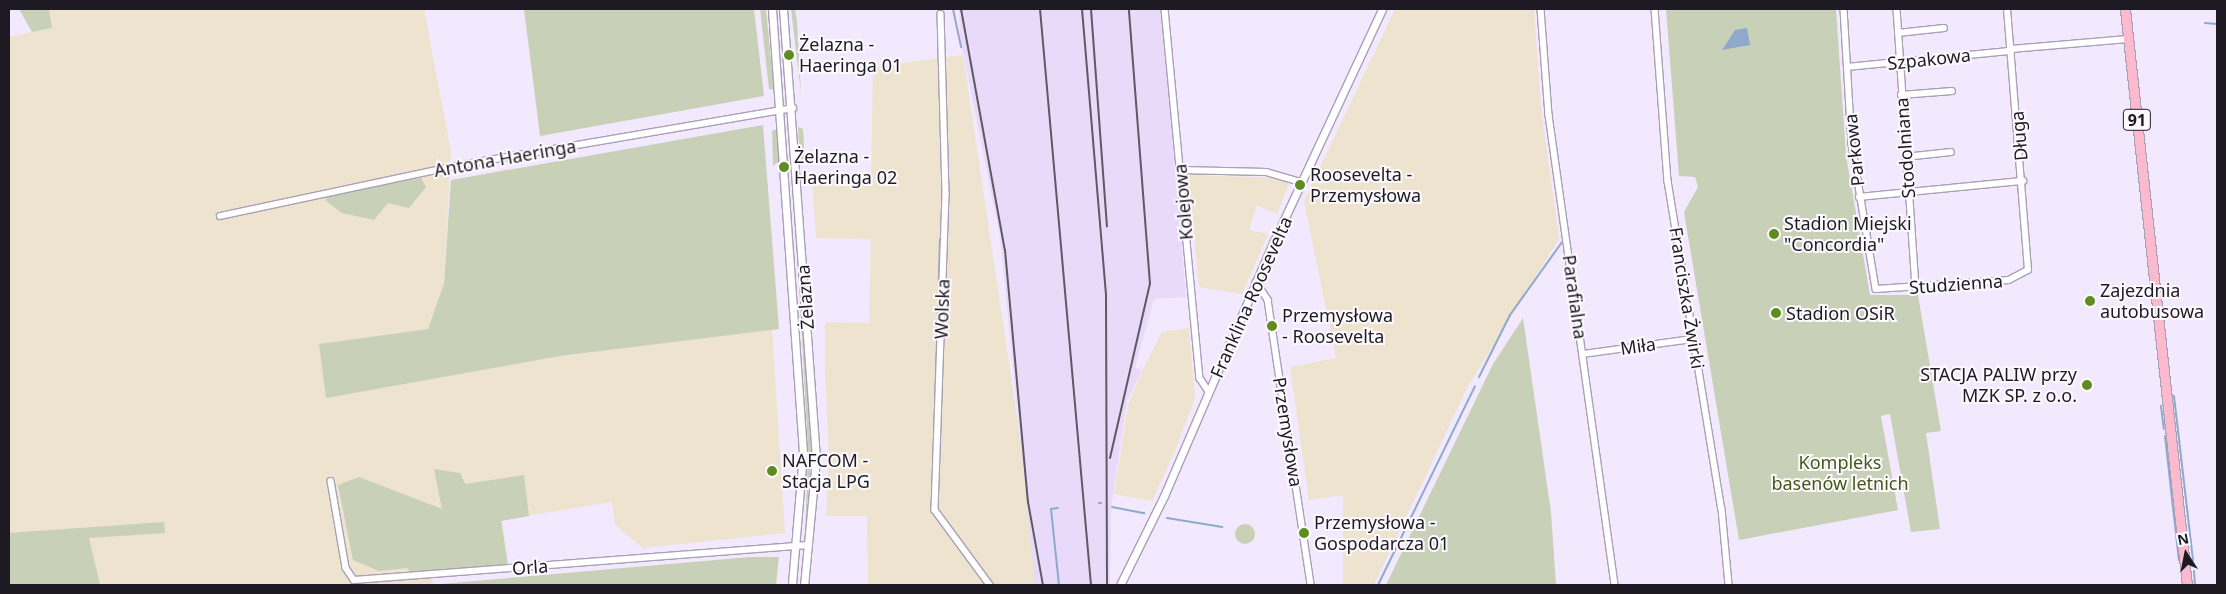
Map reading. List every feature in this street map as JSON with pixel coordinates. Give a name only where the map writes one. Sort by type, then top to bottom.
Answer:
[{"type":"main road","name":"91","points":[[2125,9],[2187,585]]},
{"type":"street","name":"Żelazna","points":[[772,9],[803,453],[792,585]]},
{"type":"street","name":"Żelazna","points":[[783,9],[793,108],[816,459],[804,585]]},
{"type":"street","name":"Kolejowa","points":[[1165,9],[1200,378],[1209,392]]},
{"type":"street","name":"Franklina Roosevelta","points":[[1120,585],[1209,392],[1301,182],[1382,9]]},
{"type":"street","name":"Parafialna","points":[[1541,9],[1549,115],[1615,585]]},
{"type":"street","name":"Franciszka Żwirki","points":[[1655,9],[1668,181],[1722,509],[1729,585]]},
{"type":"street","name":"Parkowa","points":[[1844,9],[1847,67],[1859,197],[1876,289]]},
{"type":"street","name":"Stodolniana","points":[[1897,9],[1907,192],[1916,288]]},
{"type":"street","name":"Długa","points":[[2007,9],[2030,264]]},
{"type":"street","name":"Wolska","points":[[941,14],[946,194],[935,510],[990,585]]},
{"type":"street","points":[[1898,33],[1944,28]]},
{"type":"street","name":"Szpakowa","points":[[1847,67],[2128,39]]},
{"type":"street","points":[[1901,95],[1952,92]]},
{"type":"street","name":"Antona Haeringa","points":[[220,216],[460,165],[793,108]]},
{"type":"street","points":[[1905,156],[1951,152]]},
{"type":"street","points":[[1180,170],[1266,172],[1301,182]]},
{"type":"street","points":[[1859,197],[2023,181]]},
{"type":"street","name":"Studzienna","points":[[1876,289],[1916,288],[2016,279],[2030,264]]},
{"type":"street","name":"Przemysłowa","points":[[1256,282],[1268,300],[1311,585]]},
{"type":"street","name":"Miła","points":[[1583,354],[1693,339]]},
{"type":"street","name":"Orla","points":[[331,481],[346,568],[354,580],[808,545]]},
{"type":"shaded area","points":[[49,9],[424,9],[451,152],[444,283],[428,329],[319,344],[564,356],[772,327],[785,533],[643,548],[615,525],[612,502],[502,520],[507,558],[430,562],[433,585],[9,585],[9,37],[51,28]]},
{"type":"shaded area","points":[[959,9],[1161,9],[1186,297],[1154,299],[1135,367],[1142,370],[1127,401],[1111,508],[1110,585],[1035,585],[1000,237],[960,37]]},
{"type":"shaded area","points":[[1395,9],[1534,9],[1541,108],[1559,239],[1468,386],[1374,585],[1343,585],[1343,495],[1309,500],[1290,367],[1336,358],[1304,201]]},
{"type":"shaded area","points":[[963,55],[1042,585],[868,585],[867,516],[826,516],[829,459],[825,322],[869,323],[871,239],[816,238],[812,178],[871,179],[873,67]]},
{"type":"shaded area","points":[[1188,175],[1276,178],[1289,184],[1277,214],[1257,205],[1249,230],[1268,234],[1242,294],[1199,287]]},
{"type":"shaded area","points":[[1189,328],[1195,398],[1175,451],[1152,501],[1114,494],[1128,405],[1143,369],[1162,332]]},
{"type":"green space","points":[[19,9],[49,9],[52,28],[32,32]]},
{"type":"green space","points":[[524,9],[754,9],[764,96],[540,136]]},
{"type":"green space","points":[[760,9],[766,9],[774,90],[769,89]]},
{"type":"green space","points":[[791,9],[795,9],[797,21],[801,93]]},
{"type":"green space","name":"Stadion Miejski \"Concordia\"","points":[[1666,9],[1836,9],[1846,155],[1870,295],[1918,295],[1941,431],[1926,433],[1940,529],[1911,532],[1890,414],[1881,416],[1898,510],[1739,540],[1684,212],[1698,187],[1695,177],[1679,176]]},
{"type":"green space","points":[[763,125],[779,329],[560,356],[326,398],[319,344],[428,329],[444,283],[451,180]]},
{"type":"green space","points":[[798,127],[803,129],[805,163],[800,159]]},
{"type":"green space","points":[[777,129],[779,161],[773,166],[772,131]]},
{"type":"green space","points":[[421,178],[426,187],[409,208],[388,203],[374,220],[342,213],[325,200],[331,194]]},
{"type":"green space","points":[[795,210],[812,448],[805,535],[808,450]]},
{"type":"green space","points":[[1523,318],[1551,512],[1556,585],[1386,585],[1493,364]]},
{"type":"green space","points":[[434,469],[460,473],[465,484],[524,475],[529,516],[501,521],[508,565],[412,573],[407,568],[379,571],[353,560],[338,485],[359,477],[442,509]]},
{"type":"green space","points":[[164,522],[165,533],[89,538],[100,585],[10,585],[9,533]]},
{"type":"green space","points":[[1241,524],[1249,524],[1255,530],[1255,538],[1249,544],[1241,544],[1235,538],[1235,530]]},
{"type":"green space","points":[[750,557],[779,557],[776,585],[429,585]]},
{"type":"water","points":[[1747,28],[1750,45],[1722,50],[1735,30]]},
{"type":"waterway","points":[[953,9],[961,47]]},
{"type":"waterway","points":[[2205,23],[2217,24]]},
{"type":"waterway","points":[[934,442],[940,239]]},
{"type":"waterway","points":[[1479,377],[1510,315],[1562,242]]},
{"type":"waterway","points":[[1378,585],[1475,386]]},
{"type":"waterway","points":[[2174,396],[2193,560]]},
{"type":"waterway","points":[[2161,406],[2164,429]]},
{"type":"waterway","points":[[2165,436],[2179,560]]},
{"type":"waterway","points":[[1112,507],[1144,513]]},
{"type":"waterway","points":[[1058,508],[1051,509],[1059,585]]},
{"type":"waterway","points":[[1167,518],[1222,527]]},
{"type":"waterway","points":[[2194,571],[2195,585]]},
{"type":"railway","points":[[961,9],[1005,250],[1028,502],[1043,585]]},
{"type":"railway","points":[[1040,9],[1091,585]]},
{"type":"railway","points":[[1082,9],[1106,295],[1107,585]]},
{"type":"railway","points":[[1091,9],[1107,226]]},
{"type":"railway","points":[[1110,458],[1150,284],[1129,9]]},
{"type":"place","name":"Żelazna - Haeringa 01","points":[[789,55]]},
{"type":"place","name":"Żelazna - Haeringa 02","points":[[784,167]]},
{"type":"place","name":"Roosevelta - Przemysłowa","points":[[1300,185]]},
{"type":"place","name":"Stadion Miejski \"Concordia\"","points":[[1774,234]]},
{"type":"place","name":"Zajezdnia autobusowa","points":[[2090,301]]},
{"type":"place","name":"Stadion OSiR","points":[[1776,313]]},
{"type":"place","name":"Przemysłowa - Roosevelta","points":[[1272,326]]},
{"type":"place","name":"STACJA PALIW przy MZK SP. z o.o.","points":[[2087,385]]},
{"type":"place","name":"NAFCOM - Stacja LPG","points":[[772,471]]},
{"type":"place","name":"Przemysłowa - Gospodarcza 01","points":[[1304,533]]},
{"type":"park label","name":"Kompleks basenów letnich","points":[[1840,473]]}]
